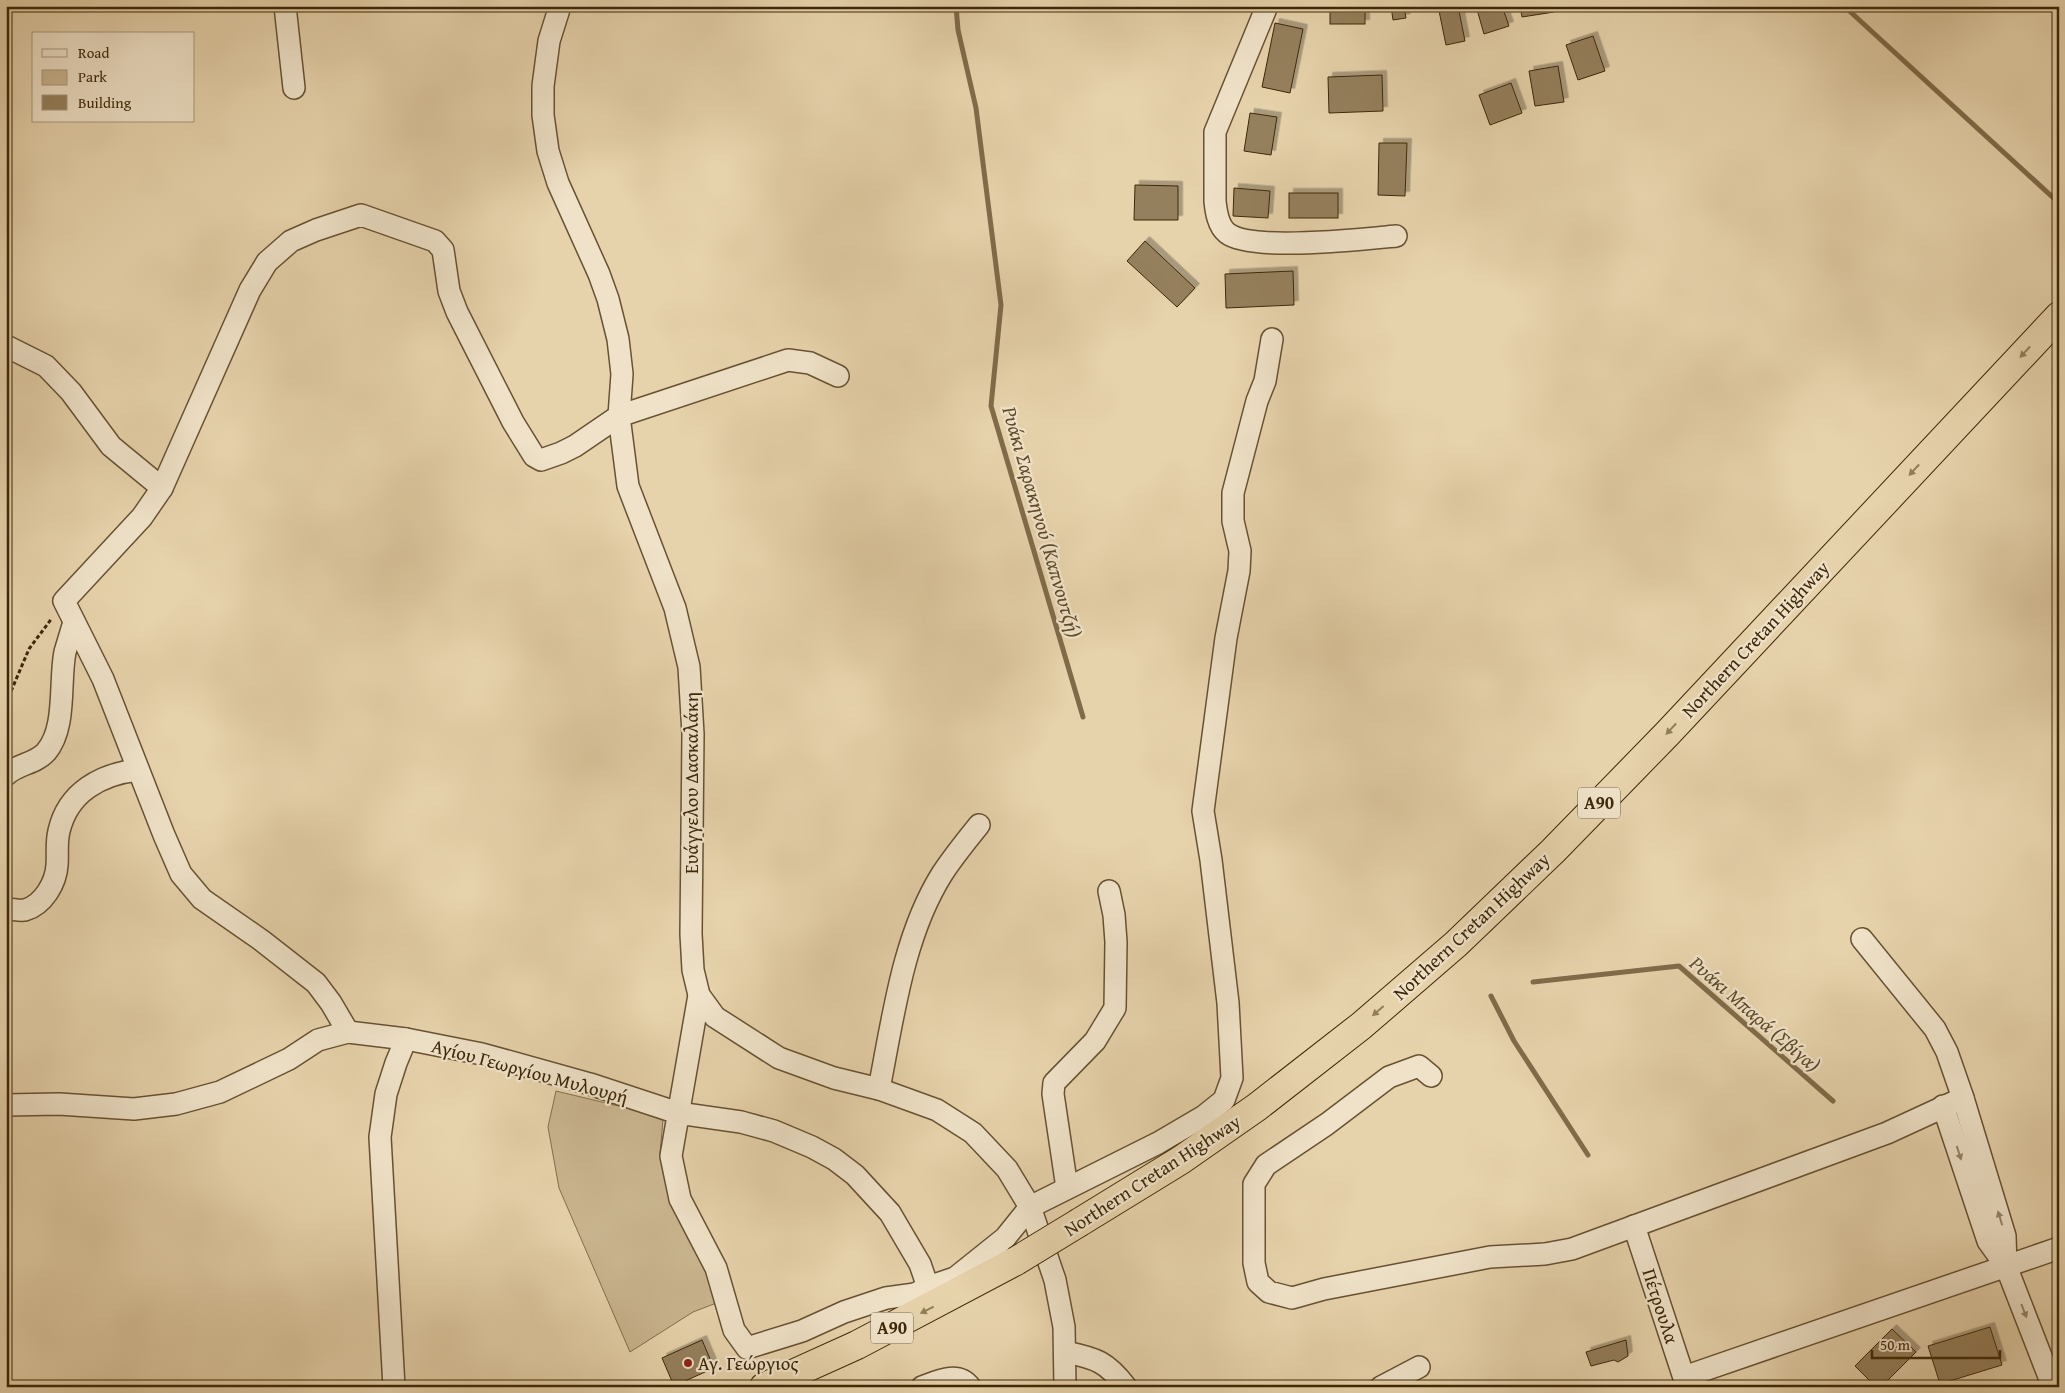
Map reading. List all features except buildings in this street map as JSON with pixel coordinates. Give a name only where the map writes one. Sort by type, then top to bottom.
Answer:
[{"type":"highway","name":"Northern Cretan Highway","points":[[764,1387],[857,1346],[1016,1261],[1181,1160],[1257,1107],[1361,1026],[1456,944],[1553,851],[1666,734],[2059,316]]},
{"type":"street","points":[[285,6],[294,88]]},
{"type":"street","name":"Ευάγγελου Δασκαλάκη","points":[[560,6],[549,41],[543,86],[548,151],[558,182],[599,274],[608,299],[618,339],[622,374],[619,416],[628,486],[675,608],[689,667],[693,734],[691,934],[693,970],[698,995],[715,1017],[778,1058],[834,1078],[879,1088],[937,1110],[973,1134],[1007,1169],[1030,1207],[1058,1294],[1062,1311],[1065,1387]]},
{"type":"street","points":[[1267,6],[1215,132],[1216,212],[1223,228],[1235,238],[1277,243],[1345,241],[1396,236]]},
{"type":"street","points":[[348,1032],[331,1003],[316,983],[202,899],[181,874],[103,679],[64,601],[142,517],[162,488],[250,290],[267,262],[291,241],[316,230],[361,216],[435,241],[443,250],[449,291],[457,312],[513,422],[534,456],[541,460],[561,453],[619,416],[788,360],[810,363],[838,376]]},
{"type":"street","points":[[698,995],[670,1156],[680,1199],[716,1268],[734,1330],[747,1348],[802,1332],[844,1312],[886,1298],[915,1294],[955,1278],[1005,1238],[1030,1207],[1158,1143],[1204,1116],[1224,1100],[1232,1078],[1228,1003],[1211,860],[1203,812],[1226,638],[1239,571],[1240,551],[1233,521],[1233,492],[1257,400],[1265,381],[1272,339]]},
{"type":"street","points":[[6,346],[46,366],[71,392],[111,446],[162,488]]},
{"type":"street","points":[[6,775],[31,763],[46,752],[56,735],[65,652],[74,622]]},
{"type":"street","points":[[6,909],[25,910],[44,898],[53,880],[57,866],[56,850],[59,830],[66,813],[75,799],[92,784],[119,772],[138,770]]},
{"type":"street","points":[[879,1088],[904,965],[918,926],[941,875],[979,825]]},
{"type":"street","points":[[1067,1188],[1053,1094],[1054,1083],[1095,1041],[1115,1008],[1116,942],[1114,915],[1109,891]]},
{"type":"street","points":[[1862,938],[1935,1029],[1947,1052],[2006,1236],[2006,1266]]},
{"type":"street","name":"Αγίου Γεωργίου Μυλουρή","points":[[6,1105],[59,1104],[134,1109],[176,1104],[220,1092],[289,1058],[318,1040],[348,1032],[406,1039],[482,1054],[590,1084],[678,1113],[741,1122],[774,1131],[812,1147],[834,1159],[855,1175],[890,1212],[920,1264],[928,1288]]},
{"type":"street","points":[[394,1387],[380,1136],[386,1094],[406,1039]]},
{"type":"street","points":[[1431,1076],[1419,1066],[1389,1076],[1327,1124],[1266,1165],[1254,1184],[1254,1262],[1258,1282],[1269,1292],[1292,1298],[1324,1289],[1490,1257],[1545,1254],[1572,1249],[1887,1133],[1963,1098]]},
{"type":"street","points":[[1944,1106],[1988,1241],[2006,1266],[2053,1387]]},
{"type":"street","name":"Πέτρουλα","points":[[1634,1226],[1686,1382]]},
{"type":"street","points":[[1686,1382],[2059,1248]]},
{"type":"street","points":[[1065,1352],[1103,1363],[1113,1370],[1126,1387]]},
{"type":"street","points":[[1381,1387],[1419,1367]]},
{"type":"street","points":[[922,1387],[948,1378],[959,1379],[966,1382],[970,1387]]},
{"type":"path","points":[[6,703],[29,649],[64,601]]},
{"type":"green space","points":[[556,1091],[627,1108],[663,1120],[660,1153],[673,1195],[719,1302],[693,1312],[630,1352],[559,1188],[548,1127]]},
{"type":"waterway","name":"Ρυάκι Σαρακηνού (Καπνουτζή)","points":[[956,6],[958,30],[976,108],[1001,305],[991,406],[1083,717]]},
{"type":"waterway","points":[[1844,6],[2059,203]]},
{"type":"waterway","name":"Ρυάκι Μπαρά (Σβίγα)","points":[[1533,982],[1679,966],[1833,1101]]},
{"type":"waterway","points":[[1491,996],[1514,1041],[1588,1155]]},
{"type":"place","name":"Αγ. Γεώργιος","points":[[688,1363]]}]
